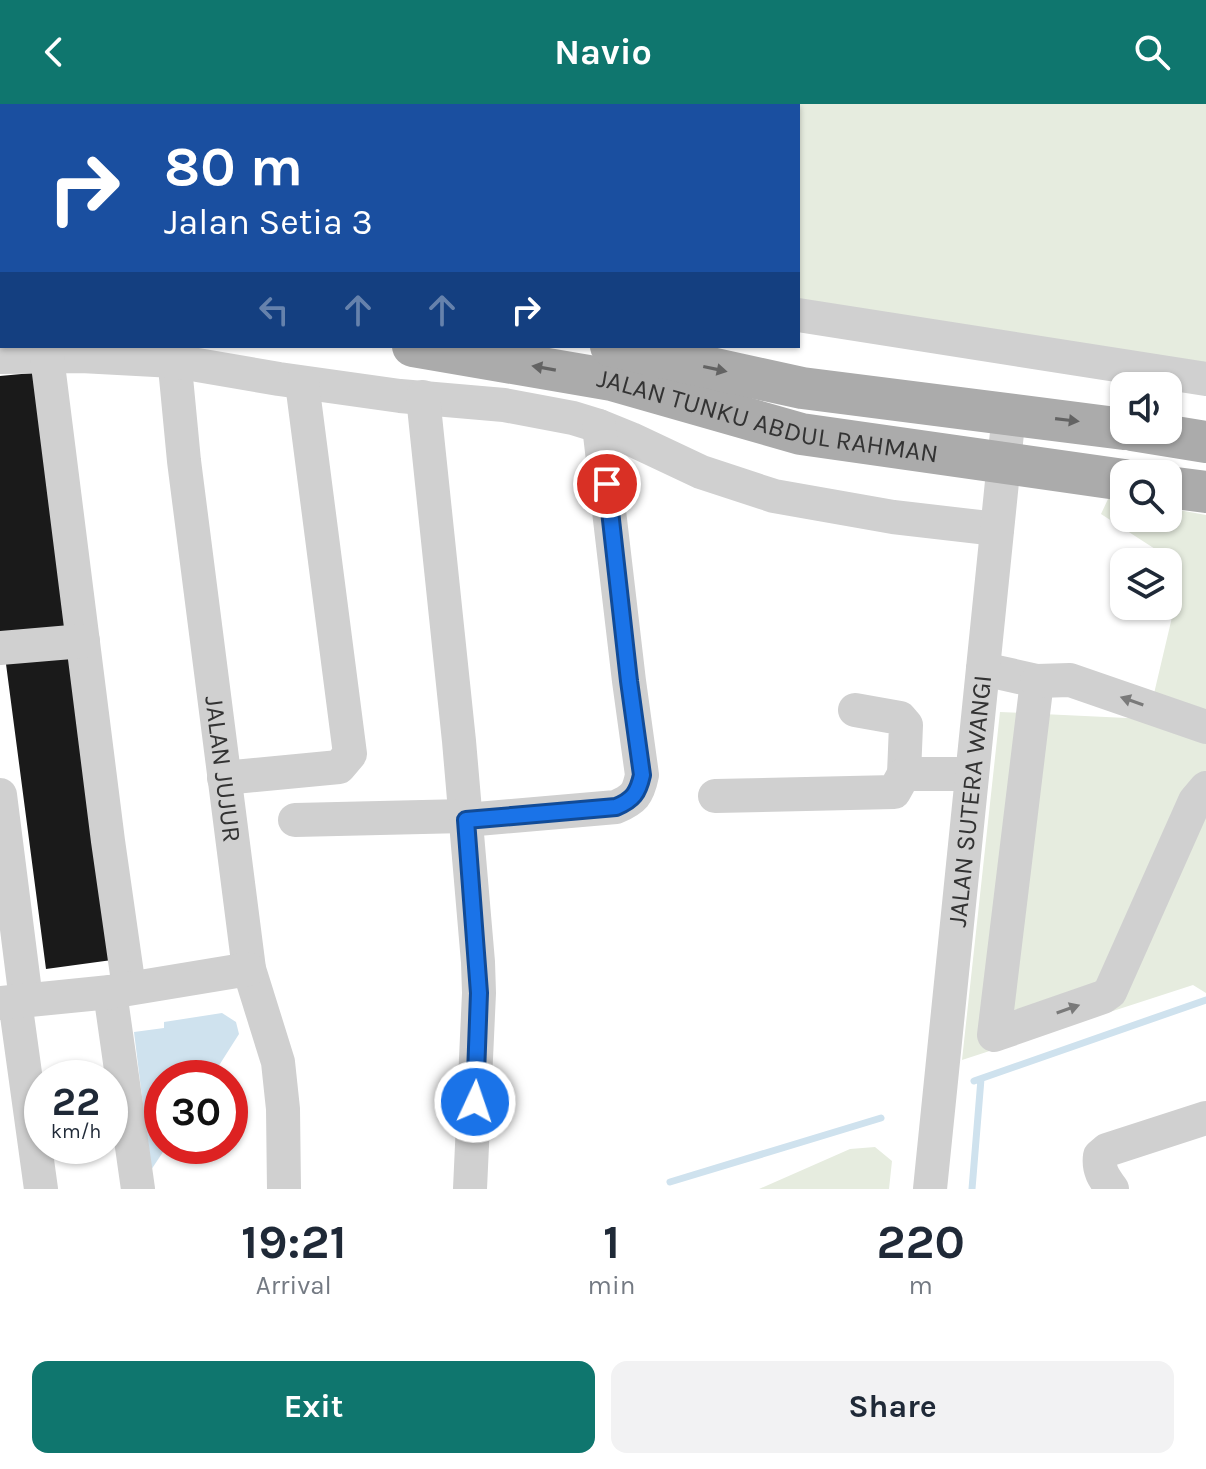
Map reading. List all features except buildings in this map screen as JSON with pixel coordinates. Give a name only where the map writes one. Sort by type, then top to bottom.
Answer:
[{"type":"main road","name":"JALAN TUNKU ABDUL RAHMAN","points":[[425,348],[612,380],[801,434],[1110,478]]},
{"type":"main road","name":"JALAN TUNKU ABDUL RAHMAN","points":[[620,348],[802,388],[1110,427]]},
{"type":"main road","points":[[1182,438],[1206,442]]},
{"type":"main road","points":[[1182,489],[1206,492]]},
{"type":"street","points":[[800,315],[1206,379]]},
{"type":"street","points":[[0,357],[173,354],[302,383],[504,405],[599,426],[701,472],[774,496],[893,517],[997,529]]},
{"type":"street","name":"JALAN JUJUR","points":[[173,354],[249,969],[278,1062],[283,1109],[284,1189]]},
{"type":"street","points":[[47,357],[108,841],[138,1189]]},
{"type":"street","points":[[224,778],[339,767],[350,754],[302,383]]},
{"type":"street","points":[[423,397],[459,741],[479,993],[470,1189]]},
{"type":"street","name":"JALAN SUTERA WANGI","points":[[930,1189],[1009,413]]},
{"type":"street","points":[[295,820],[466,818],[616,807],[631,800],[639,790],[642,775],[599,426]]},
{"type":"street","points":[[0,648],[83,641]]},
{"type":"street","points":[[983,669],[1037,681],[1070,680],[1206,727]]},
{"type":"street","points":[[1037,681],[994,1035],[1110,992],[1195,801],[1206,788]]},
{"type":"street","points":[[715,796],[894,792],[904,774],[906,725],[900,718],[855,710]]},
{"type":"street","points":[[904,774],[972,774]]},
{"type":"street","points":[[1,805],[14,1001],[41,1189]]},
{"type":"street","points":[[14,1001],[120,990],[249,969]]},
{"type":"street","points":[[1112,1189],[1098,1165],[1100,1156],[1107,1150],[1206,1118]]},
{"type":"shaded area","points":[[800,104],[1206,104],[1206,368],[800,306]]},
{"type":"shaded area","points":[[1109,497],[1110,497],[1110,520],[1101,514]]},
{"type":"shaded area","points":[[1182,511],[1206,515],[1206,993],[1193,985],[962,1060],[1000,712],[1148,719],[1171,620],[1182,620],[1182,548],[1154,548],[1129,532],[1182,532]]},
{"type":"shaded area","points":[[875,1147],[892,1161],[889,1189],[759,1189],[850,1149]]},
{"type":"water","points":[[222,1013],[236,1022],[239,1034],[222,1060],[144,1060],[144,1113],[134,1032],[164,1028],[164,1022]]},
{"type":"waterway","points":[[974,1081],[1206,1000]]},
{"type":"waterway","points":[[972,1189],[981,1079]]},
{"type":"waterway","points":[[670,1182],[881,1118]]},
{"type":"route","points":[[475,1102],[479,993],[466,820],[616,807],[631,800],[639,790],[642,775],[607,484]]}]
